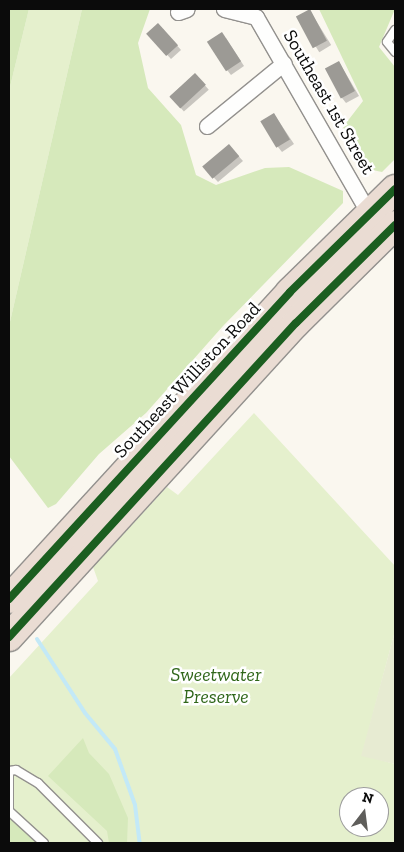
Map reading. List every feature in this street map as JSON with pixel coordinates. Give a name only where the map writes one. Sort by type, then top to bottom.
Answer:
[{"type":"highway","name":"Southeast Williston Road","points":[[9,599],[284,298],[395,189]]},
{"type":"highway","points":[[9,637],[296,323],[389,230]]},
{"type":"street","name":"Southeast 1st Street","points":[[224,9],[256,17],[369,213],[389,230]]},
{"type":"street","points":[[208,126],[284,63]]},
{"type":"lane","points":[[395,30],[387,42],[395,52]]},
{"type":"lane","points":[[44,843],[10,811],[9,773],[16,770],[38,783],[98,843]]},
{"type":"green space","points":[[9,9],[29,9],[9,91]]},
{"type":"green space","points":[[29,9],[82,9],[9,326],[9,91]]},
{"type":"green space","points":[[82,9],[150,9],[138,43],[148,88],[181,125],[196,175],[216,185],[265,168],[289,167],[343,191],[343,203],[223,326],[146,413],[99,454],[56,504],[48,508],[9,456],[9,326]]},
{"type":"green space","points":[[319,9],[395,9],[379,47],[395,67],[395,159],[382,172],[363,168],[343,127],[363,101]]},
{"type":"green space","name":"Sweetwater Preserve","points":[[254,413],[395,566],[395,631],[362,755],[395,764],[395,843],[9,843],[9,678],[98,581],[93,567],[167,487],[178,495]]},
{"type":"green space","points":[[395,631],[395,764],[361,756]]},
{"type":"green space","points":[[83,738],[89,753],[109,774],[128,818],[127,843],[109,843],[107,831],[48,776]]},
{"type":"green space","points":[[9,816],[39,843],[9,843]]},
{"type":"building","points":[[310,9],[327,41],[313,48],[296,17]]},
{"type":"building","points":[[158,23],[178,45],[166,56],[146,34]]},
{"type":"building","points":[[222,32],[241,61],[226,71],[207,42]]},
{"type":"building","points":[[339,61],[355,91],[341,99],[325,69]]},
{"type":"building","points":[[195,73],[206,85],[180,109],[169,97]]},
{"type":"building","points":[[274,113],[290,140],[276,148],[260,121]]},
{"type":"building","points":[[229,144],[239,156],[212,179],[202,166]]},
{"type":"waterway","points":[[37,639],[85,713],[115,749],[135,805],[140,843]]},
{"type":"cycle path","points":[[9,599],[290,292],[395,189]]},
{"type":"cycle path","points":[[9,637],[296,323],[395,225]]}]
